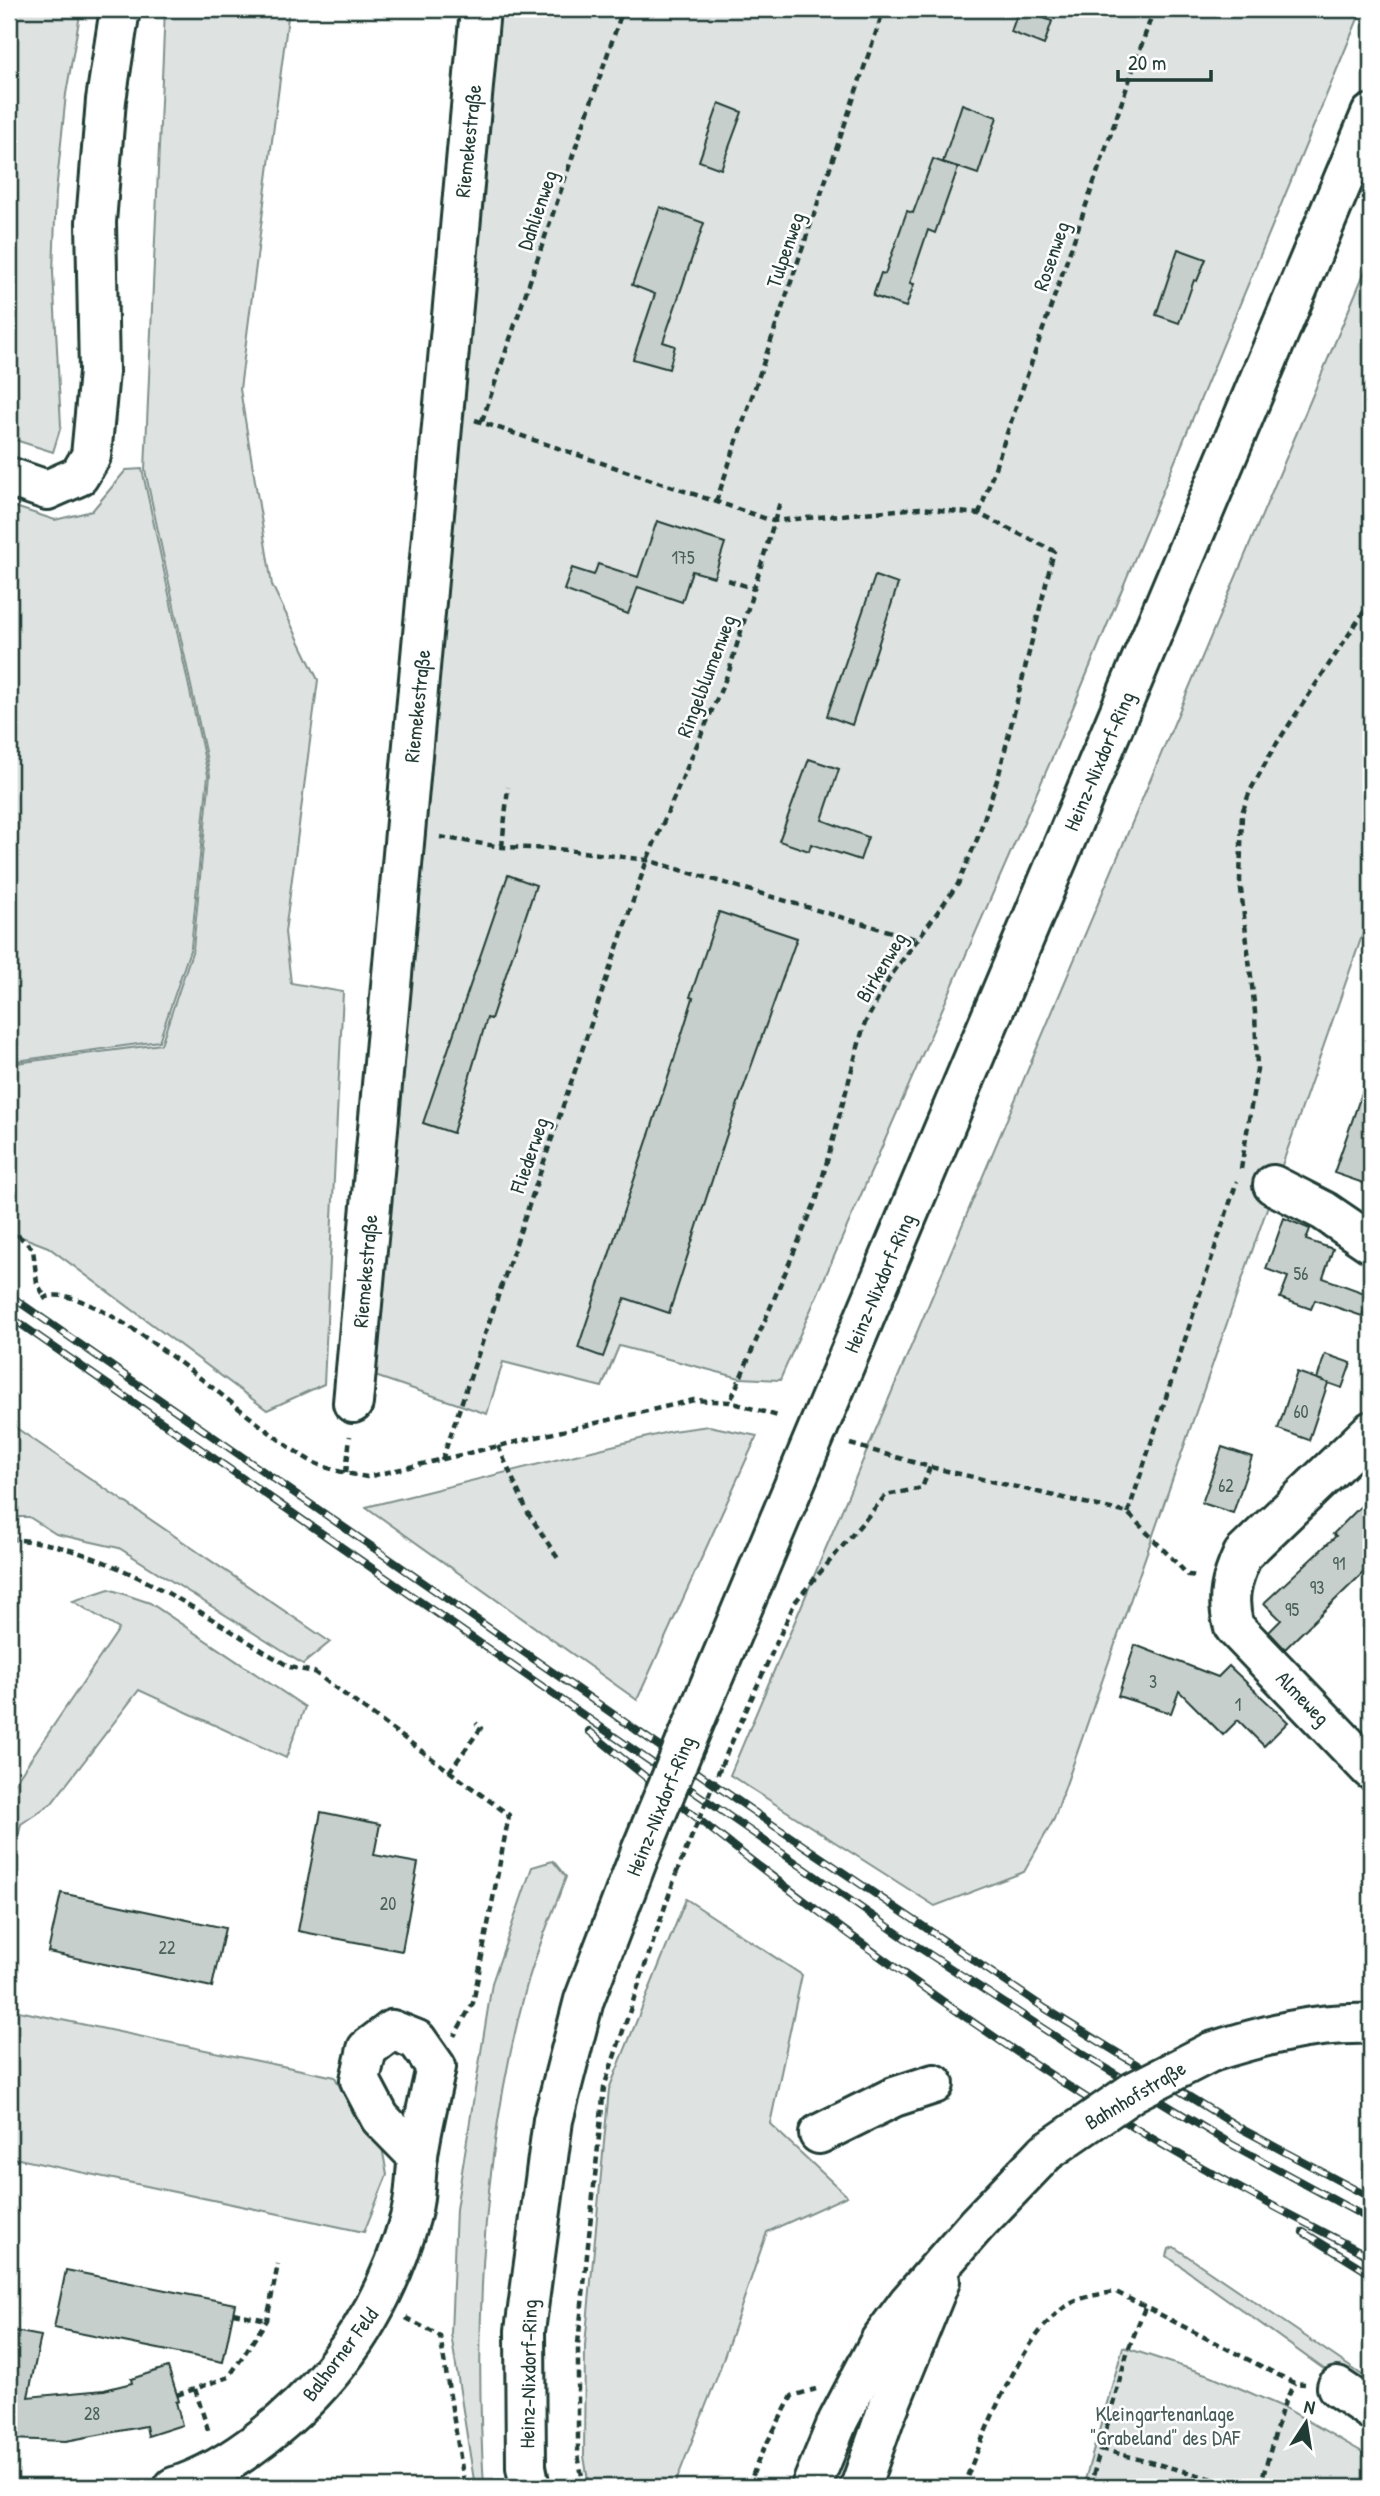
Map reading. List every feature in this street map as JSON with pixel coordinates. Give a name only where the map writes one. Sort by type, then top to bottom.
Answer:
[{"type":"main road","points":[[9,477],[47,490],[79,476],[91,456],[99,372],[96,222],[106,100],[120,9]]},
{"type":"main road","name":"Riemekestraße","points":[[353,1403],[480,9]]},
{"type":"main road","name":"Heinz-Nixdorf-Ring","points":[[530,2487],[526,2467],[525,2331],[553,2120],[584,2000],[686,1742],[1371,114]]},
{"type":"main road","points":[[1273,1185],[1324,1211],[1371,1243]]},
{"type":"main road","points":[[1231,1578],[1243,1554],[1371,1431]]},
{"type":"main road","name":"Almeweg","points":[[1231,1578],[1228,1605],[1234,1627],[1371,1770]]},
{"type":"main road","name":"Bahnhofstraße","points":[[810,2487],[861,2375],[880,2341],[908,2302],[1046,2152],[1133,2092],[1211,2052],[1260,2036],[1303,2027],[1371,2024]]},
{"type":"main road","points":[[418,2157],[380,2118],[360,2080],[367,2049],[392,2030],[417,2040],[436,2067]]},
{"type":"main road","name":"Balhorner Feld","points":[[174,2487],[219,2467],[286,2420],[319,2388],[378,2304],[393,2274],[411,2216],[418,2157],[436,2067]]},
{"type":"main road","points":[[819,2134],[894,2097],[934,2084]]},
{"type":"main road","name":"Bahnhofstraße","points":[[860,2487],[885,2416],[919,2339],[948,2259]]},
{"type":"main road","points":[[1337,2387],[1371,2410]]},
{"type":"path","name":"Dahlienweg","points":[[482,422],[623,9]]},
{"type":"path","name":"Tulpenweg","points":[[716,502],[884,9]]},
{"type":"path","name":"Rosenweg","points":[[979,513],[1154,9]]},
{"type":"path","points":[[442,412],[482,422],[773,521],[920,508],[979,513]]},
{"type":"path","name":"Ringelblumenweg","points":[[647,860],[729,671],[773,521],[782,499]]},
{"type":"path","name":"Birkenweg","points":[[730,1402],[817,1198],[864,1025],[890,977],[915,939],[958,884],[978,837],[999,774],[1054,551],[979,513]]},
{"type":"path","points":[[728,580],[754,589]]},
{"type":"path","points":[[1128,1513],[1240,1174],[1252,1110],[1257,1069],[1255,1012],[1240,881],[1242,813],[1250,791],[1275,746],[1371,601]]},
{"type":"path","points":[[502,847],[508,788]]},
{"type":"path","points":[[404,831],[502,847],[558,849],[647,860],[915,939]]},
{"type":"path","name":"Fliederweg","points":[[442,1460],[647,860]]},
{"type":"path","points":[[9,1227],[33,1249],[37,1283],[44,1298],[73,1296],[138,1333],[314,1462],[367,1477],[694,1400],[730,1402],[778,1416]]},
{"type":"path","points":[[850,1444],[930,1467],[1128,1513],[1188,1576],[1231,1578]]},
{"type":"path","points":[[498,1446],[528,1513],[559,1560]]},
{"type":"path","points":[[584,2487],[578,2455],[578,2344],[604,2087],[676,1874],[794,1602],[886,1495],[922,1488],[930,1467]]},
{"type":"path","points":[[9,1539],[36,1540],[122,1569],[290,1667],[314,1672],[389,1724],[509,1815],[473,2003],[436,2067]]},
{"type":"path","points":[[449,1772],[481,1728],[475,1723]]},
{"type":"path","points":[[177,2395],[229,2376],[267,2320],[278,2264]]},
{"type":"path","points":[[963,2487],[1005,2387],[1029,2348],[1068,2305],[1091,2295],[1116,2292],[1294,2383],[1337,2387]]},
{"type":"path","points":[[378,2304],[440,2336],[465,2487]]},
{"type":"path","points":[[1090,2487],[1128,2350],[1146,2305]]},
{"type":"path","points":[[233,2313],[267,2320]]},
{"type":"path","points":[[748,2487],[760,2455],[792,2396],[861,2375]]},
{"type":"path","points":[[1260,2487],[1282,2409],[1294,2383]]},
{"type":"path","points":[[195,2389],[219,2467]]},
{"type":"path","points":[[1101,2449],[1243,2487]]},
{"type":"green space","points":[[9,9],[81,9],[66,94],[56,192],[53,272],[61,426],[53,452],[9,438]]},
{"type":"green space","points":[[165,9],[289,9],[240,389],[272,585],[318,680],[285,932],[291,983],[343,992],[324,1384],[267,1410],[48,1247],[9,1232],[9,1064],[161,1044],[193,949],[210,775],[145,470]]},
{"type":"green space","points":[[497,9],[1362,9],[1055,751],[780,1380],[740,1378],[619,1346],[602,1387],[503,1362],[487,1414],[372,1375],[422,757],[463,417]]},
{"type":"green space","points":[[1371,257],[1371,910],[1054,1819],[1024,1872],[935,1906],[730,1775]]},
{"type":"green space","points":[[142,469],[208,775],[191,947],[159,1041],[9,1062],[9,505],[55,520],[92,511],[126,470]]},
{"type":"green space","points":[[9,1423],[330,1642],[303,1664],[119,1548],[56,1534],[29,1517],[9,1517]]},
{"type":"green space","points":[[709,1426],[757,1436],[637,1700],[366,1507],[672,1431]]},
{"type":"green space","points":[[109,1589],[150,1603],[305,1707],[286,1758],[139,1690],[52,1803],[21,1824],[9,1878],[9,1791],[119,1629],[73,1601]]},
{"type":"green space","points":[[553,1861],[566,1877],[525,1992],[510,2053],[490,2176],[481,2300],[484,2487],[475,2487],[451,2334],[456,2209],[492,1983],[532,1867]]},
{"type":"green space","points":[[686,1899],[802,1975],[770,2124],[847,2196],[767,2232],[717,2377],[674,2487],[589,2487],[584,2456],[585,2345],[609,2089]]},
{"type":"green space","points":[[9,2009],[335,2077],[355,2117],[382,2147],[387,2175],[364,2232],[9,2157]]},
{"type":"green space","points":[[1174,2247],[1371,2381],[1371,2403],[1167,2256],[1169,2249]]},
{"type":"green space","name":"Kleingartenanlage \"Grabeland\" des DAF","points":[[1123,2347],[1212,2376],[1285,2408],[1371,2457],[1371,2487],[1083,2487]]},
{"type":"building","points":[[1019,9],[1052,21],[1044,45],[1011,32]]},
{"type":"building","points":[[719,103],[742,112],[721,169],[699,161]]},
{"type":"building","points":[[962,104],[997,117],[978,174],[943,162]]},
{"type":"building","points":[[933,159],[958,168],[935,233],[928,230],[910,283],[914,284],[906,307],[873,296],[881,273],[885,274],[907,211],[913,213]]},
{"type":"building","points":[[660,207],[704,223],[663,342],[675,346],[669,369],[633,359],[655,294],[632,285]]},
{"type":"building","points":[[1178,249],[1206,259],[1197,281],[1194,280],[1179,323],[1156,315]]},
{"type":"building","points":[[657,521],[725,543],[714,577],[692,571],[682,602],[638,587],[628,614],[564,590],[572,568],[594,575],[598,564],[638,577]]},
{"type":"building","points":[[875,576],[898,584],[852,725],[827,716]]},
{"type":"building","points":[[809,759],[839,769],[822,820],[868,837],[860,860],[811,844],[809,851],[779,841]]},
{"type":"building","points":[[508,875],[536,885],[491,1019],[487,1018],[453,1133],[423,1123]]},
{"type":"building","points":[[719,912],[797,938],[726,1137],[669,1313],[625,1298],[603,1357],[578,1348],[673,1063],[693,998],[690,997]]},
{"type":"building","points":[[1367,1078],[1371,1079],[1371,1169],[1366,1184],[1334,1173]]},
{"type":"building","points":[[1284,1218],[1310,1229],[1306,1240],[1333,1249],[1323,1278],[1370,1295],[1362,1316],[1315,1300],[1311,1309],[1280,1298],[1288,1277],[1266,1269]]},
{"type":"building","points":[[1325,1354],[1351,1363],[1342,1388],[1328,1383],[1309,1440],[1278,1429],[1297,1372],[1317,1379]]},
{"type":"building","points":[[1222,1447],[1252,1457],[1233,1513],[1202,1503]]},
{"type":"building","points":[[1371,1496],[1371,1565],[1285,1649],[1269,1632],[1281,1620],[1264,1603],[1336,1536],[1333,1534]]},
{"type":"building","points":[[1135,1645],[1218,1677],[1229,1666],[1288,1722],[1264,1746],[1238,1720],[1223,1735],[1179,1691],[1171,1713],[1118,1696]]},
{"type":"building","points":[[321,1812],[380,1824],[374,1855],[418,1863],[402,1951],[298,1931]]},
{"type":"building","points":[[61,1893],[225,1928],[212,1987],[48,1952]]},
{"type":"building","points":[[66,2270],[235,2304],[223,2362],[54,2328]]},
{"type":"building","points":[[9,2330],[41,2336],[28,2397],[104,2390],[132,2383],[131,2379],[168,2367],[179,2401],[176,2402],[182,2425],[148,2436],[146,2426],[66,2441],[9,2439]]},
{"type":"railway","points":[[9,1295],[773,1825],[1046,2009],[1242,2129],[1371,2198]]},
{"type":"railway","points":[[9,1316],[903,1937],[1076,2050],[1231,2144],[1371,2220]]},
{"type":"railway","points":[[589,1731],[717,1834],[847,1933],[1048,2073],[1148,2136],[1242,2190],[1371,2257]]},
{"type":"railway","points":[[1303,2232],[1371,2274]]}]
